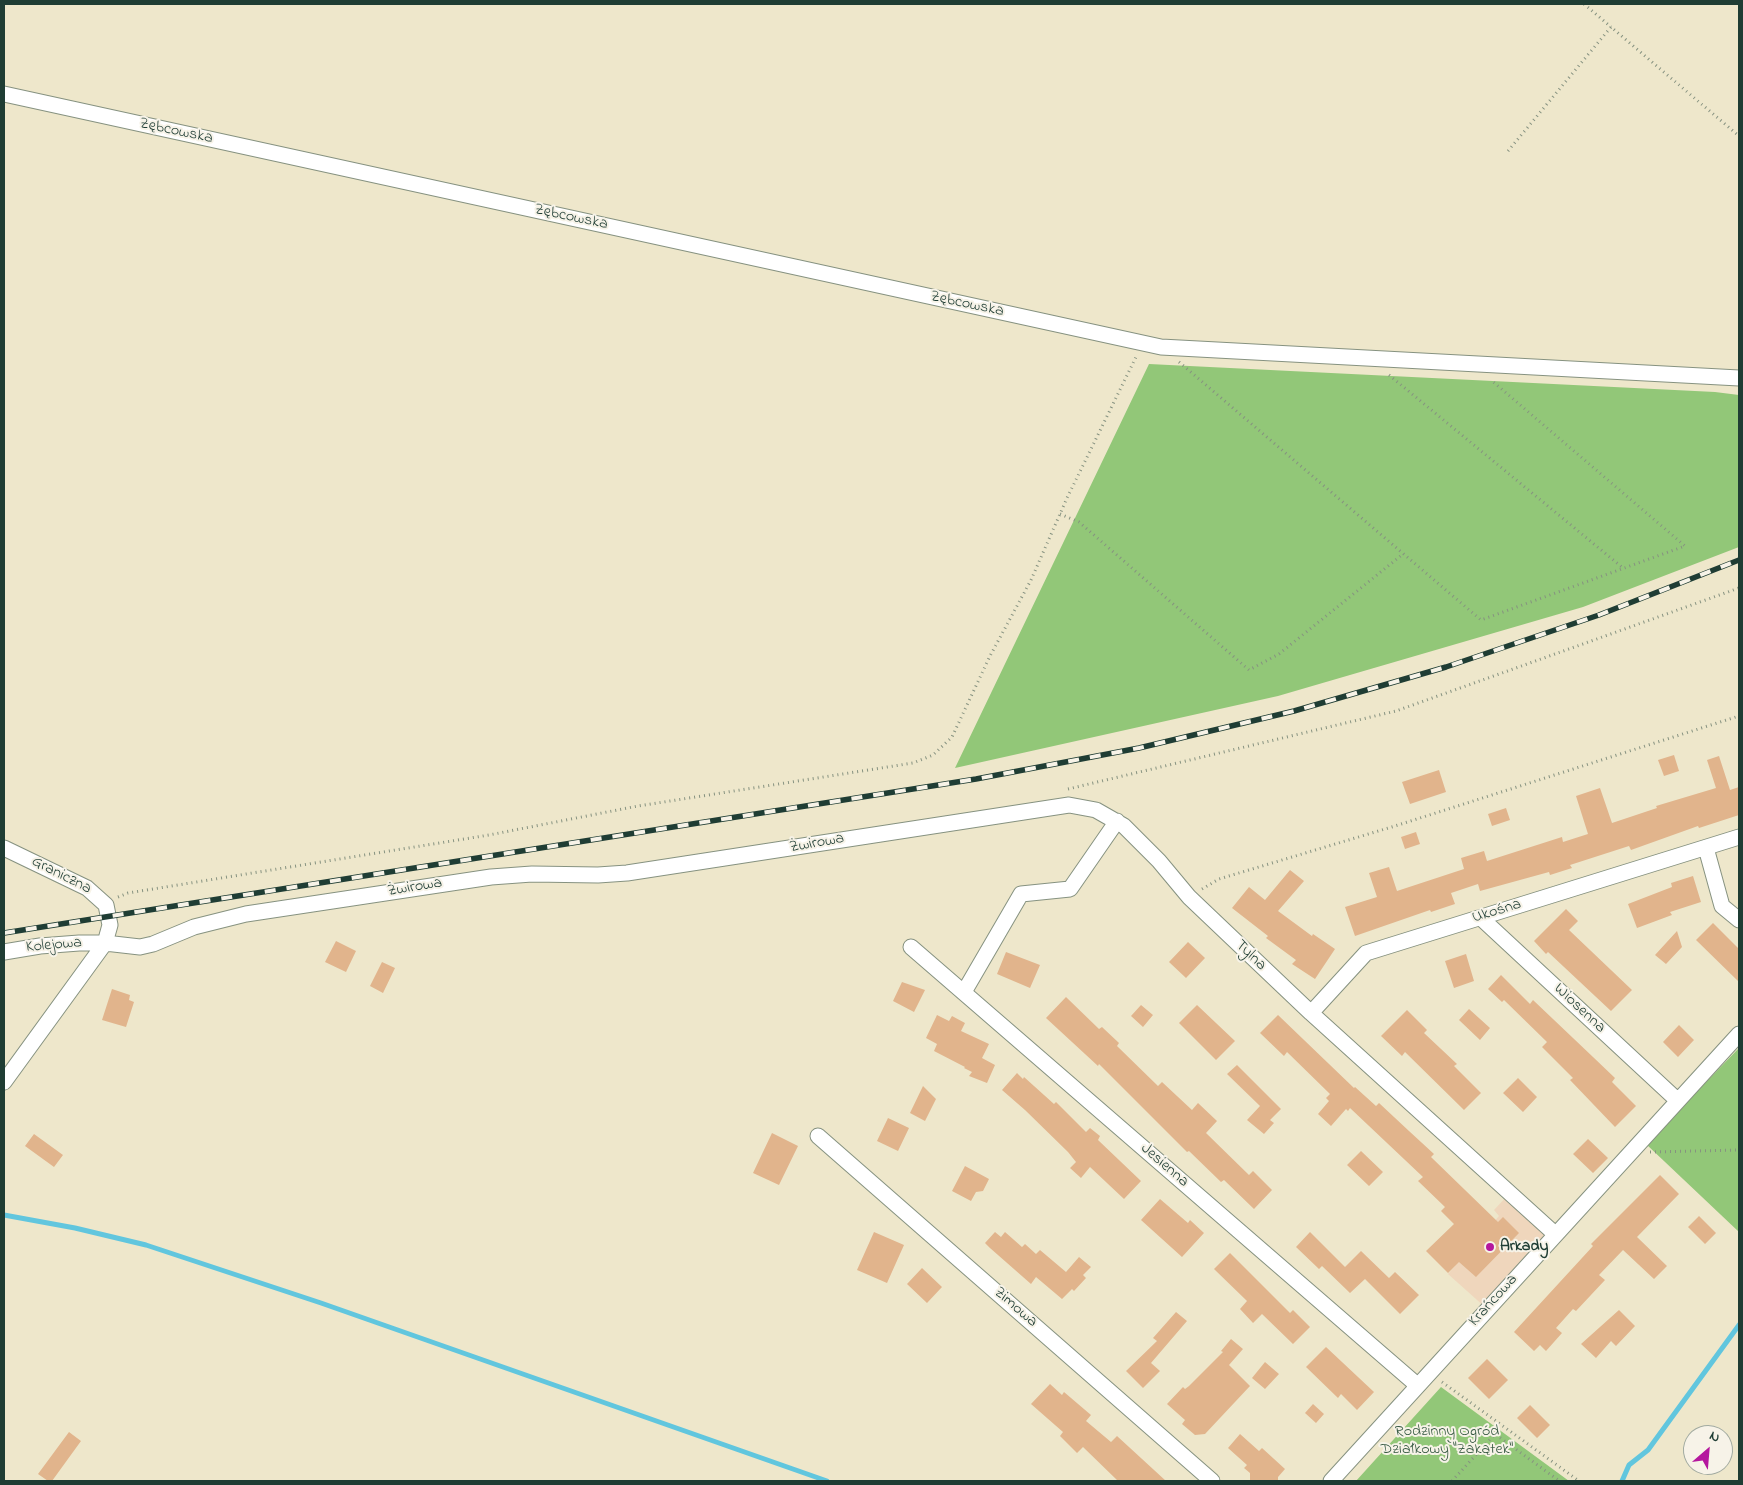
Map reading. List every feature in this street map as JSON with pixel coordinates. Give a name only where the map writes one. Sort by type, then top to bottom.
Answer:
[{"type":"street","name":"Zębcowska","points":[[4,94],[1161,347],[1739,378]]},
{"type":"street","name":"Tylna","points":[[900,830],[1068,804],[1096,810],[1117,821],[1159,861],[1189,897],[1311,1013],[1555,1234]]},
{"type":"street","points":[[964,992],[1021,894],[1070,889],[1117,821]]},
{"type":"street","name":"Żwirowa","points":[[105,943],[140,947],[153,944],[194,927],[246,914],[481,878],[532,874],[598,875],[627,873],[900,830]]},
{"type":"street","name":"Ukośna","points":[[1311,1013],[1366,953],[1739,837]]},
{"type":"street","name":"Graniczna","points":[[4,848],[87,888],[106,905],[110,925],[105,943]]},
{"type":"street","points":[[1706,848],[1722,906],[1739,920]]},
{"type":"street","name":"Wiosenna","points":[[1480,918],[1677,1100]]},
{"type":"street","points":[[4,1082],[105,943]]},
{"type":"street","name":"Kolejowa","points":[[4,952],[40,946],[105,943]]},
{"type":"street","name":"Jesienna","points":[[912,947],[1417,1386]]},
{"type":"street","name":"Krańcowa","points":[[1331,1481],[1677,1100],[1738,1039]]},
{"type":"street","name":"Zimowa","points":[[818,1136],[1212,1481]]},
{"type":"path","points":[[1584,4],[1739,136]]},
{"type":"path","points":[[1508,151],[1610,27]]},
{"type":"path","points":[[106,905],[111,900],[128,893],[489,835],[638,806],[913,763],[933,755],[952,737],[990,656],[1031,580],[1141,343]]},
{"type":"path","points":[[1161,347],[1481,620],[1685,546],[1472,363]]},
{"type":"path","points":[[1368,358],[1623,569]]},
{"type":"path","points":[[1060,514],[1079,522],[1248,670],[1279,654],[1403,554]]},
{"type":"path","points":[[1050,807],[1065,790],[1396,711],[1739,588]]},
{"type":"path","points":[[1189,897],[1219,879],[1395,826],[1739,716]]},
{"type":"path","points":[[1630,1152],[1739,1150]]},
{"type":"path","points":[[1429,1373],[1579,1481]]},
{"type":"path","points":[[1452,1481],[1495,1434],[1558,1480]]},
{"type":"shaded area","points":[[1508,1195],[1553,1234],[1486,1308],[1448,1274],[1499,1216],[1494,1210]]},
{"type":"green space","points":[[1149,364],[1715,392],[1739,395],[1739,547],[1583,607],[1278,696],[955,768]]},
{"type":"green space","points":[[1739,1048],[1739,1232],[1646,1144]]},
{"type":"green space","name":"Rodzinny Ogród Działkowy \"Zakątek\"","points":[[1441,1387],[1569,1481],[1356,1481]]},
{"type":"building","points":[[1674,755],[1679,771],[1664,776],[1658,760]]},
{"type":"building","points":[[1719,756],[1730,790],[1739,787],[1739,815],[1699,828],[1698,826],[1631,850],[1629,846],[1570,865],[1572,868],[1550,875],[1549,872],[1480,891],[1478,884],[1451,893],[1455,904],[1431,912],[1430,910],[1355,936],[1345,907],[1377,897],[1369,873],[1389,867],[1397,891],[1464,869],[1461,858],[1484,851],[1487,861],[1562,837],[1563,842],[1588,834],[1576,796],[1600,788],[1612,823],[1657,808],[1656,806],[1716,788],[1707,760]]},
{"type":"building","points":[[1439,770],[1446,792],[1410,804],[1402,782]]},
{"type":"building","points":[[1506,808],[1510,820],[1492,826],[1488,814]]},
{"type":"building","points":[[1416,832],[1420,844],[1405,849],[1401,837]]},
{"type":"building","points":[[1290,870],[1304,881],[1278,911],[1312,936],[1313,934],[1335,949],[1315,979],[1292,964],[1296,960],[1266,938],[1268,936],[1232,908],[1249,887],[1265,900]]},
{"type":"building","points":[[1693,876],[1701,902],[1670,912],[1672,915],[1637,928],[1628,904],[1672,887],[1671,883]]},
{"type":"building","points":[[1566,909],[1578,921],[1569,930],[1632,990],[1611,1011],[1548,952],[1546,954],[1534,941]]},
{"type":"building","points":[[1713,923],[1739,949],[1739,982],[1696,940]]},
{"type":"building","points":[[1677,931],[1682,947],[1666,964],[1655,955]]},
{"type":"building","points":[[336,941],[356,951],[346,972],[325,962]]},
{"type":"building","points":[[1188,942],[1205,958],[1186,978],[1169,962]]},
{"type":"building","points":[[1006,952],[1040,965],[1030,988],[997,974]]},
{"type":"building","points":[[1466,954],[1474,981],[1454,988],[1445,961]]},
{"type":"building","points":[[382,962],[395,968],[383,993],[370,986]]},
{"type":"building","points":[[1501,975],[1530,1004],[1533,1000],[1615,1078],[1612,1082],[1636,1106],[1615,1127],[1570,1080],[1573,1078],[1542,1047],[1547,1042],[1504,1000],[1502,1002],[1488,989]]},
{"type":"building","points":[[902,982],[925,990],[914,1012],[893,1001]]},
{"type":"building","points":[[112,989],[130,995],[129,1000],[134,1002],[126,1027],[102,1020]]},
{"type":"building","points":[[1066,997],[1099,1029],[1102,1027],[1119,1043],[1117,1046],[1158,1086],[1162,1082],[1192,1110],[1198,1103],[1217,1121],[1206,1133],[1249,1175],[1253,1171],[1272,1190],[1254,1209],[1224,1180],[1221,1182],[1189,1151],[1187,1152],[1099,1064],[1098,1066],[1046,1018]]},
{"type":"building","points":[[1141,1005],[1153,1015],[1143,1027],[1131,1016]]},
{"type":"building","points":[[1197,1005],[1235,1041],[1216,1060],[1179,1023]]},
{"type":"building","points":[[1469,1009],[1490,1028],[1480,1040],[1459,1020]]},
{"type":"building","points":[[1407,1010],[1427,1030],[1424,1033],[1457,1064],[1454,1066],[1481,1093],[1464,1110],[1405,1052],[1402,1056],[1381,1036]]},
{"type":"building","points":[[937,1015],[949,1021],[952,1016],[965,1023],[961,1031],[989,1044],[982,1058],[995,1065],[987,1083],[969,1076],[972,1072],[934,1051],[937,1044],[926,1038]]},
{"type":"building","points":[[1278,1015],[1354,1088],[1376,1106],[1379,1103],[1434,1154],[1431,1157],[1498,1222],[1503,1217],[1519,1233],[1476,1277],[1459,1262],[1448,1273],[1426,1251],[1454,1224],[1441,1211],[1445,1207],[1418,1181],[1423,1177],[1350,1108],[1348,1111],[1346,1109],[1331,1126],[1318,1114],[1329,1101],[1326,1098],[1330,1094],[1287,1052],[1284,1056],[1260,1033]]},
{"type":"building","points":[[1679,1025],[1694,1040],[1678,1057],[1663,1042]]},
{"type":"building","points":[[1237,1065],[1281,1109],[1270,1120],[1274,1123],[1264,1134],[1247,1120],[1260,1106],[1227,1074]]},
{"type":"building","points":[[1017,1073],[1054,1104],[1056,1102],[1086,1132],[1090,1128],[1100,1136],[1098,1140],[1141,1181],[1124,1199],[1090,1167],[1081,1178],[1070,1168],[1076,1162],[1068,1152],[1002,1090]]},
{"type":"building","points":[[1518,1078],[1537,1097],[1523,1112],[1503,1093]]},
{"type":"building","points":[[923,1086],[936,1099],[925,1121],[910,1113]]},
{"type":"building","points":[[888,1118],[909,1128],[898,1151],[877,1141]]},
{"type":"building","points":[[772,1133],[798,1146],[779,1185],[753,1173]]},
{"type":"building","points":[[34,1134],[63,1155],[54,1167],[25,1146]]},
{"type":"building","points":[[1588,1139],[1608,1158],[1593,1173],[1573,1154]]},
{"type":"building","points":[[1361,1151],[1383,1172],[1369,1186],[1347,1165]]},
{"type":"building","points":[[965,1166],[989,1179],[983,1191],[976,1192],[971,1201],[952,1191]]},
{"type":"building","points":[[1660,1175],[1679,1194],[1637,1237],[1667,1266],[1654,1279],[1623,1250],[1599,1275],[1605,1280],[1576,1311],[1573,1309],[1556,1328],[1562,1333],[1546,1351],[1540,1345],[1534,1351],[1514,1332],[1593,1246],[1591,1244]]},
{"type":"building","points":[[1160,1199],[1188,1223],[1190,1220],[1204,1233],[1182,1257],[1141,1220]]},
{"type":"building","points":[[1699,1216],[1716,1233],[1705,1244],[1688,1227]]},
{"type":"building","points":[[874,1232],[904,1245],[887,1283],[857,1270]]},
{"type":"building","points":[[995,1232],[1001,1237],[1005,1232],[1022,1247],[1025,1244],[1036,1254],[1040,1250],[1066,1272],[1079,1257],[1091,1267],[1083,1275],[1086,1278],[1074,1291],[1072,1289],[1062,1299],[1036,1277],[1031,1284],[985,1243]]},
{"type":"building","points":[[1310,1232],[1345,1267],[1361,1251],[1389,1278],[1395,1272],[1419,1295],[1400,1314],[1365,1279],[1350,1293],[1322,1266],[1319,1269],[1296,1247]]},
{"type":"building","points":[[1230,1253],[1290,1313],[1293,1310],[1310,1327],[1293,1344],[1262,1314],[1253,1323],[1240,1309],[1247,1301],[1214,1269]]},
{"type":"building","points":[[922,1268],[942,1287],[927,1303],[907,1284]]},
{"type":"building","points":[[1619,1310],[1635,1326],[1616,1346],[1611,1341],[1596,1358],[1581,1344]]},
{"type":"building","points":[[1176,1312],[1187,1321],[1151,1363],[1160,1371],[1143,1388],[1126,1371],[1157,1341],[1153,1338]]},
{"type":"building","points":[[1231,1339],[1243,1349],[1229,1365],[1250,1386],[1205,1434],[1195,1435],[1182,1424],[1185,1420],[1167,1404],[1183,1387],[1185,1389],[1189,1386],[1223,1352],[1221,1351]]},
{"type":"building","points":[[1326,1347],[1374,1392],[1357,1410],[1341,1394],[1338,1398],[1306,1367]]},
{"type":"building","points":[[1487,1359],[1508,1380],[1489,1399],[1468,1378]]},
{"type":"building","points":[[1265,1362],[1279,1374],[1265,1389],[1252,1378]]},
{"type":"building","points":[[1050,1384],[1062,1395],[1064,1392],[1091,1415],[1086,1421],[1111,1442],[1117,1436],[1166,1481],[1118,1481],[1083,1447],[1077,1453],[1060,1436],[1063,1432],[1031,1404]]},
{"type":"building","points":[[1313,1404],[1324,1414],[1316,1423],[1305,1413]]},
{"type":"building","points":[[1530,1405],[1550,1425],[1537,1438],[1517,1418]]},
{"type":"building","points":[[69,1432],[81,1441],[52,1481],[48,1481],[38,1474]]},
{"type":"building","points":[[1240,1434],[1259,1451],[1262,1448],[1285,1469],[1278,1477],[1278,1481],[1250,1481],[1250,1473],[1244,1468],[1247,1465],[1228,1448]]},
{"type":"waterway","points":[[4,1215],[75,1228],[146,1245],[321,1303],[827,1481]]},
{"type":"waterway","points":[[1622,1481],[1629,1465],[1648,1450],[1739,1325]]},
{"type":"railway","points":[[4,933],[976,779],[1139,748],[1294,711],[1446,667],[1599,615],[1739,560]]},
{"type":"place","name":"Arkady","points":[[1490,1247]]}]
